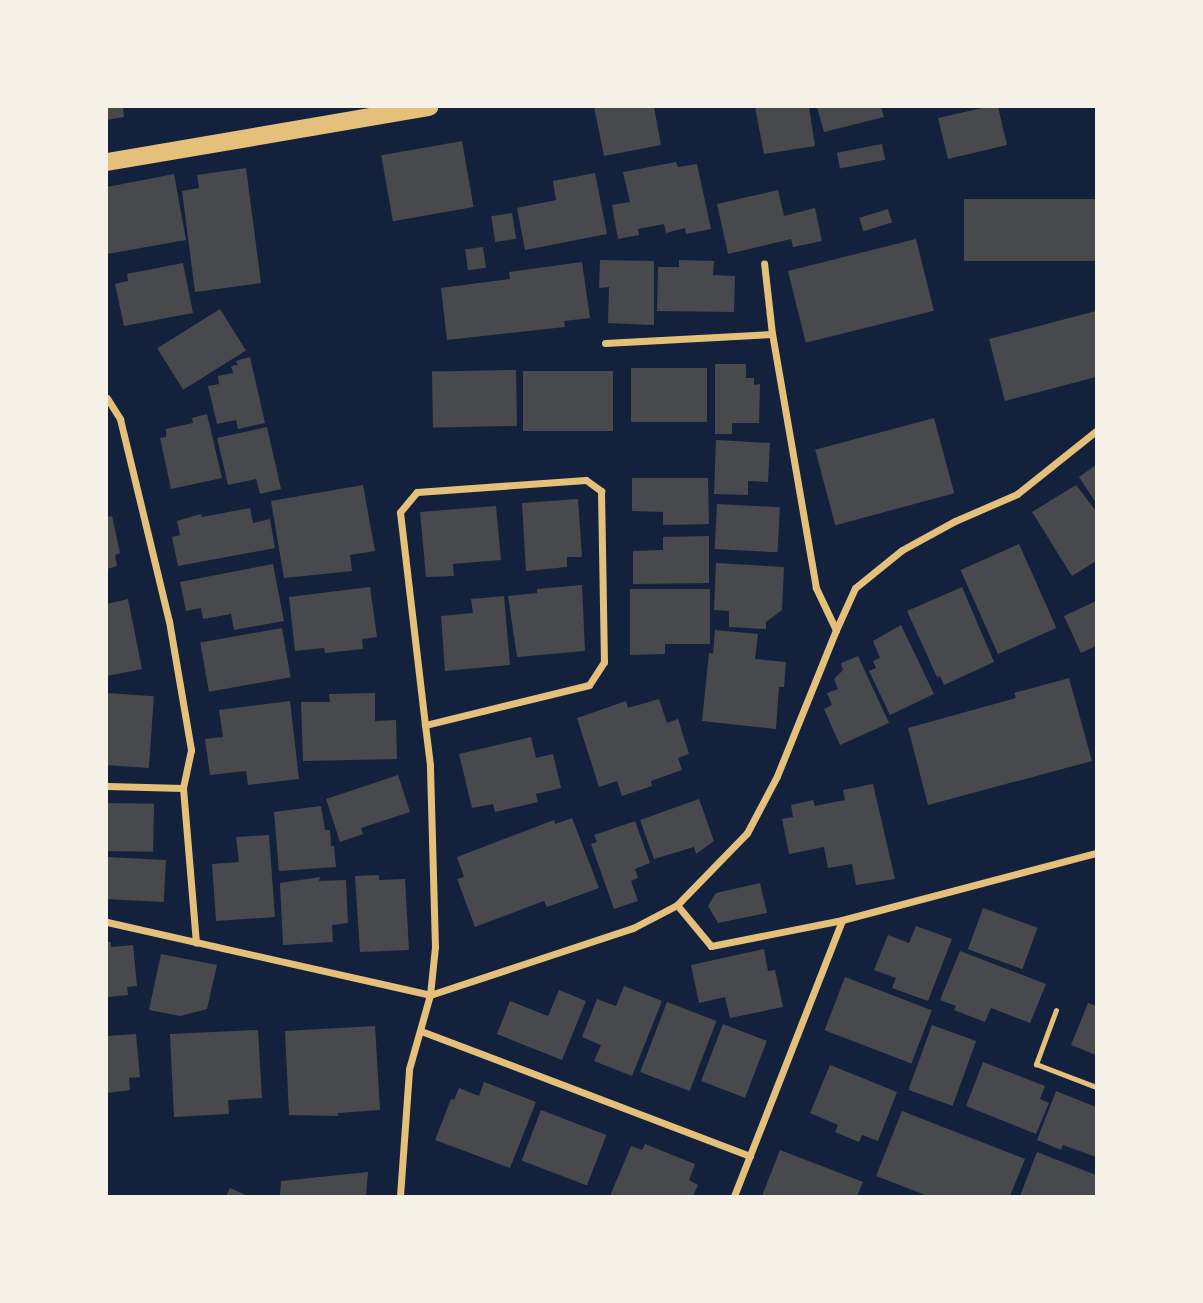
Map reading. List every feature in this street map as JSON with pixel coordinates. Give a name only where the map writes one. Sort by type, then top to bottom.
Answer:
[{"type":"main road","points":[[107,162],[429,107]]},
{"type":"street","points":[[764,263],[772,334],[816,588],[836,630]]},
{"type":"street","points":[[605,342],[772,334]]},
{"type":"street","points":[[107,398],[120,419],[169,621],[191,750],[183,788],[196,942]]},
{"type":"street","points":[[107,922],[430,995],[633,928],[677,905],[747,833],[777,776],[855,588],[902,550],[955,521],[1017,494],[1096,431]]},
{"type":"street","points":[[400,1196],[409,1069],[430,995],[435,947],[430,765],[425,725],[400,512],[417,492],[586,480],[601,491],[604,663],[589,685],[425,725]]},
{"type":"street","points":[[107,786],[183,788]]},
{"type":"street","points":[[677,905],[711,946],[842,920],[1096,853]]},
{"type":"street","points":[[734,1196],[842,920]]},
{"type":"street","points":[[421,1031],[750,1156]]},
{"type":"lane","points":[[1056,1010],[1036,1063],[1096,1087]]},
{"type":"building","points":[[107,107],[123,107],[124,117],[107,120]]},
{"type":"building","points":[[594,107],[654,107],[661,145],[604,156]]},
{"type":"building","points":[[755,107],[809,107],[815,146],[764,154]]},
{"type":"building","points":[[817,107],[881,107],[884,117],[824,132]]},
{"type":"building","points":[[998,107],[1007,145],[948,159],[938,118]]},
{"type":"building","points":[[462,141],[474,207],[393,221],[381,155]]},
{"type":"building","points":[[882,144],[885,160],[840,168],[837,153]]},
{"type":"building","points":[[676,162],[678,167],[697,164],[711,229],[686,234],[685,228],[666,233],[664,224],[638,229],[639,235],[618,239],[612,205],[630,202],[623,172]]},
{"type":"building","points":[[246,168],[261,283],[195,292],[182,191],[199,188],[197,175]]},
{"type":"building","points":[[595,173],[607,234],[525,250],[517,208],[556,200],[553,181]]},
{"type":"building","points":[[174,174],[186,240],[107,254],[107,187]]},
{"type":"building","points":[[778,190],[784,216],[815,208],[822,241],[793,247],[791,239],[728,254],[717,204]]},
{"type":"building","points":[[964,199],[1096,199],[1096,261],[964,261]]},
{"type":"building","points":[[888,209],[892,222],[863,231],[859,218]]},
{"type":"building","points":[[512,213],[516,239],[495,242],[491,216]]},
{"type":"building","points":[[916,239],[934,311],[806,343],[788,271]]},
{"type":"building","points":[[483,247],[486,268],[468,270],[465,250]]},
{"type":"building","points":[[600,260],[654,261],[654,325],[608,323],[609,287],[599,288]]},
{"type":"building","points":[[679,260],[714,261],[713,275],[735,276],[734,312],[657,311],[658,267],[679,267]]},
{"type":"building","points":[[582,262],[590,318],[564,321],[565,327],[447,340],[441,288],[510,279],[509,272]]},
{"type":"building","points":[[183,263],[193,313],[124,326],[115,284],[128,281],[127,274]]},
{"type":"building","points":[[220,309],[246,351],[183,390],[157,348]]},
{"type":"building","points":[[1096,311],[1096,377],[1005,401],[989,339]]},
{"type":"building","points":[[250,357],[265,423],[238,429],[236,420],[217,424],[208,386],[219,384],[218,376],[233,373],[231,366],[238,365],[236,361]]},
{"type":"building","points":[[715,364],[746,364],[746,378],[754,378],[754,385],[760,384],[759,423],[732,423],[732,434],[715,434]]},
{"type":"building","points":[[631,368],[707,368],[707,422],[631,422]]},
{"type":"building","points":[[516,370],[517,426],[433,427],[432,371]]},
{"type":"building","points":[[523,371],[613,371],[613,431],[523,431]]},
{"type":"building","points":[[207,414],[222,478],[171,489],[160,438],[166,437],[166,429],[193,423],[192,418]]},
{"type":"building","points":[[934,418],[954,493],[835,525],[815,450]]},
{"type":"building","points":[[267,427],[281,489],[260,494],[256,479],[228,485],[217,438]]},
{"type":"building","points":[[716,440],[770,443],[768,482],[748,481],[748,495],[714,494]]},
{"type":"building","points":[[1096,465],[1096,503],[1079,477]]},
{"type":"building","points":[[632,478],[708,478],[709,524],[663,525],[663,512],[632,511]]},
{"type":"building","points":[[363,485],[375,551],[350,555],[352,571],[284,578],[271,501]]},
{"type":"building","points":[[1076,485],[1096,511],[1096,561],[1072,576],[1032,512]]},
{"type":"building","points":[[578,499],[582,557],[567,557],[567,567],[526,571],[522,503]]},
{"type":"building","points":[[717,504],[780,507],[778,552],[715,549]]},
{"type":"building","points":[[496,506],[501,560],[453,564],[454,576],[426,577],[420,512]]},
{"type":"building","points":[[250,508],[253,523],[270,519],[275,548],[178,566],[172,537],[180,535],[177,521],[201,514],[202,517]]},
{"type":"building","points":[[112,516],[120,553],[115,555],[117,566],[107,569],[107,517]]},
{"type":"building","points":[[709,536],[709,583],[633,584],[633,551],[663,550],[663,537]]},
{"type":"building","points":[[1019,544],[1056,628],[998,654],[961,570]]},
{"type":"building","points":[[716,563],[784,567],[782,610],[766,622],[766,629],[729,627],[729,611],[714,610]]},
{"type":"building","points":[[273,564],[284,621],[234,630],[231,614],[203,619],[201,608],[186,611],[180,582]]},
{"type":"building","points":[[582,585],[585,651],[517,657],[508,596],[537,593],[537,589]]},
{"type":"building","points":[[370,587],[377,637],[362,639],[363,649],[325,653],[324,648],[295,651],[289,597]]},
{"type":"building","points":[[962,587],[994,662],[944,685],[940,676],[937,677],[907,611]]},
{"type":"building","points":[[630,589],[710,589],[710,644],[665,644],[665,654],[630,655]]},
{"type":"building","points":[[504,596],[510,665],[445,671],[441,616],[473,613],[471,599]]},
{"type":"building","points":[[128,599],[142,669],[107,676],[107,604]]},
{"type":"building","points":[[1096,601],[1096,646],[1081,653],[1064,616]]},
{"type":"building","points":[[901,625],[934,694],[890,715],[869,671],[876,668],[873,661],[880,658],[873,641]]},
{"type":"building","points":[[282,628],[291,677],[209,692],[200,642]]},
{"type":"building","points":[[715,630],[758,634],[755,659],[786,662],[784,687],[779,687],[776,729],[702,721],[709,653],[713,654]]},
{"type":"building","points":[[858,656],[889,723],[840,745],[824,709],[832,705],[827,693],[838,689],[834,679],[843,670],[841,663]]},
{"type":"building","points":[[1069,678],[1092,761],[928,805],[908,728],[1016,698],[1014,693]]},
{"type":"building","points":[[107,693],[154,696],[149,768],[107,765]]},
{"type":"building","points":[[375,693],[375,721],[396,720],[397,759],[303,761],[301,702],[330,702],[329,694]]},
{"type":"building","points":[[659,699],[667,723],[678,719],[689,754],[678,758],[682,770],[651,781],[652,786],[622,796],[617,781],[599,787],[577,718],[626,701],[628,708]]},
{"type":"building","points":[[290,701],[299,779],[248,785],[246,771],[210,775],[205,739],[223,737],[219,710]]},
{"type":"building","points":[[531,737],[536,758],[553,754],[561,788],[536,794],[538,802],[495,812],[493,804],[472,808],[459,754]]},
{"type":"building","points":[[398,775],[410,812],[361,828],[363,834],[340,842],[326,799]]},
{"type":"building","points":[[873,784],[895,879],[856,885],[852,864],[828,868],[824,847],[789,854],[782,819],[793,817],[791,805],[813,800],[815,806],[845,800],[843,790]]},
{"type":"building","points":[[699,799],[714,841],[696,854],[694,847],[654,859],[640,820]]},
{"type":"building","points":[[107,803],[154,804],[153,852],[107,851]]},
{"type":"building","points":[[321,806],[325,830],[330,830],[331,846],[334,846],[336,867],[279,871],[274,812]]},
{"type":"building","points":[[572,818],[599,888],[547,907],[544,901],[475,927],[457,879],[464,877],[457,857],[554,820],[555,824]]},
{"type":"building","points":[[635,821],[650,863],[635,869],[638,878],[631,881],[638,901],[614,909],[591,844],[597,842],[594,835]]},
{"type":"building","points":[[269,835],[275,917],[216,921],[212,864],[239,862],[236,837]]},
{"type":"building","points":[[107,857],[166,860],[164,902],[107,899]]},
{"type":"building","points":[[379,875],[379,880],[405,879],[409,950],[360,952],[355,876]]},
{"type":"building","points":[[320,877],[319,881],[346,880],[348,923],[332,925],[333,942],[283,945],[280,883]]},
{"type":"building","points":[[760,883],[767,913],[718,923],[708,906],[716,893]]},
{"type":"building","points":[[983,908],[1038,928],[1022,969],[968,949]]},
{"type":"building","points":[[916,926],[952,939],[928,1001],[892,988],[896,978],[874,970],[888,935],[909,943]]},
{"type":"building","points":[[107,942],[111,942],[111,947],[133,945],[137,986],[127,987],[128,995],[107,997]]},
{"type":"building","points":[[764,949],[768,971],[775,970],[783,1007],[730,1018],[725,997],[699,1003],[691,965]]},
{"type":"building","points":[[960,951],[1046,984],[1030,1023],[991,1008],[985,1022],[954,1010],[956,1006],[940,1000]]},
{"type":"building","points":[[161,954],[217,965],[207,1009],[180,1016],[149,1010]]},
{"type":"building","points":[[845,977],[932,1010],[911,1064],[825,1030]]},
{"type":"building","points":[[624,986],[662,1001],[632,1076],[594,1061],[601,1045],[582,1037],[597,999],[616,1006]]},
{"type":"building","points":[[559,990],[586,1001],[562,1060],[497,1034],[510,1001],[548,1016]]},
{"type":"building","points":[[667,1002],[716,1021],[690,1091],[640,1072]]},
{"type":"building","points":[[1088,1003],[1096,1006],[1096,1055],[1071,1045]]},
{"type":"building","points":[[723,1024],[767,1041],[745,1098],[701,1081]]},
{"type":"building","points":[[932,1025],[976,1041],[953,1106],[908,1090]]},
{"type":"building","points":[[375,1026],[380,1110],[338,1113],[338,1116],[289,1115],[285,1031]]},
{"type":"building","points":[[258,1030],[262,1098],[228,1100],[229,1114],[174,1117],[170,1034]]},
{"type":"building","points":[[136,1034],[140,1077],[129,1078],[130,1090],[107,1093],[107,1036]]},
{"type":"building","points":[[983,1062],[1045,1086],[1040,1099],[1049,1103],[1036,1134],[966,1106]]},
{"type":"building","points":[[830,1065],[897,1092],[878,1141],[862,1135],[859,1142],[835,1132],[838,1125],[810,1113]]},
{"type":"building","points":[[484,1082],[536,1102],[510,1168],[435,1140],[451,1099],[454,1100],[459,1088],[479,1096]]},
{"type":"building","points":[[1056,1091],[1096,1107],[1096,1157],[1063,1145],[1061,1150],[1037,1140]]},
{"type":"building","points":[[541,1110],[606,1135],[587,1185],[522,1160]]},
{"type":"building","points":[[902,1111],[1025,1159],[1010,1196],[928,1196],[876,1176]]},
{"type":"building","points":[[645,1144],[695,1164],[689,1180],[698,1185],[693,1196],[610,1196],[631,1146],[642,1150]]},
{"type":"building","points":[[780,1150],[863,1182],[857,1196],[762,1196]]},
{"type":"building","points":[[1037,1152],[1096,1175],[1096,1196],[1020,1196]]},
{"type":"building","points":[[368,1172],[366,1196],[280,1196],[281,1181]]},
{"type":"building","points":[[230,1188],[248,1196],[226,1196]]}]
